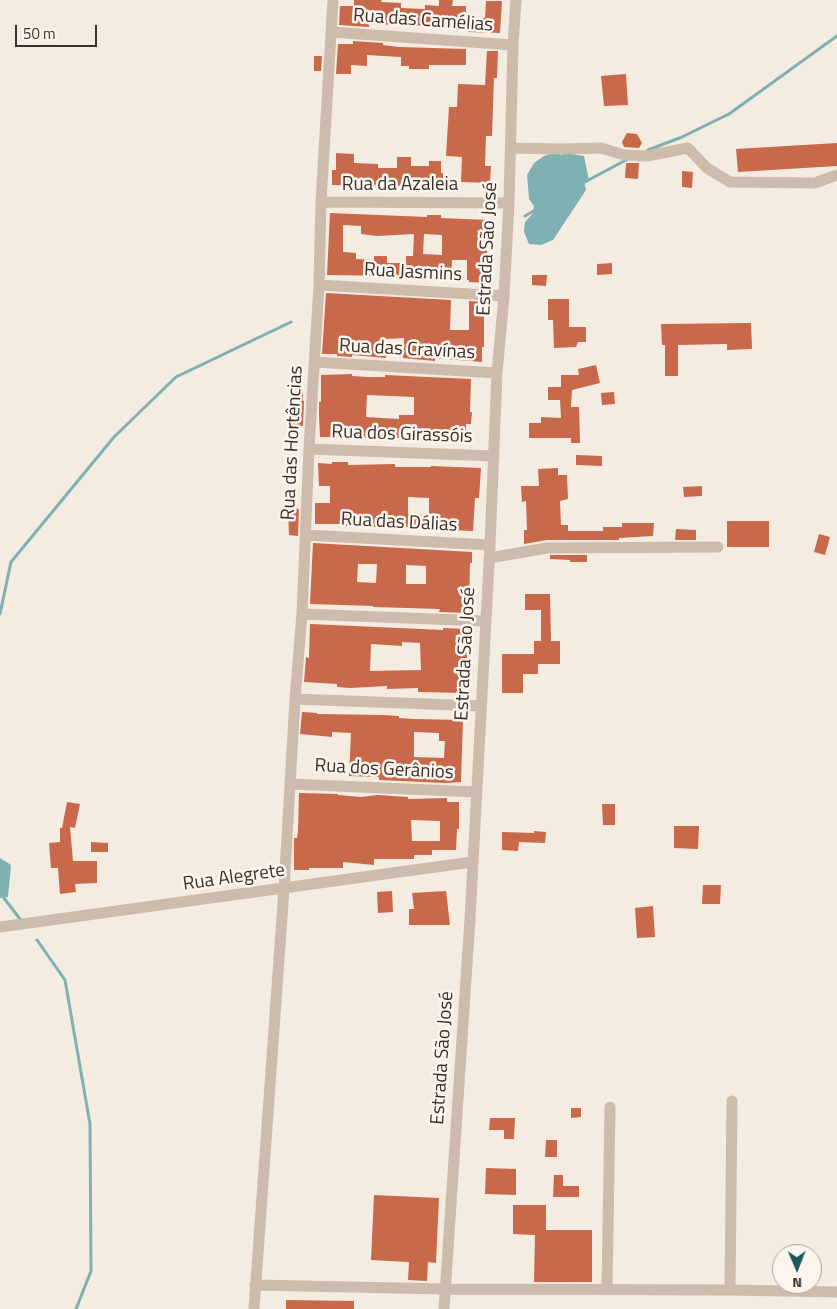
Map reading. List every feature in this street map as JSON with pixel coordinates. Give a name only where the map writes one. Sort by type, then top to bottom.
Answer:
[{"type":"street","name":"Rua das Hortências","points":[[254,1309],[302,614],[319,284],[321,202],[333,0]]},
{"type":"street","name":"Estrada São José","points":[[444,1309],[470,919],[490,545],[497,373],[504,296],[509,203],[516,0]]},
{"type":"street","name":"Rua das Camélias","points":[[331,32],[513,45]]},
{"type":"street","points":[[511,148],[601,148],[624,155],[646,156],[688,148],[707,168],[730,182],[815,183],[837,174]]},
{"type":"street","name":"Rua da Azaleia","points":[[321,202],[509,203]]},
{"type":"street","name":"Rua Jasmins","points":[[319,284],[504,296]]},
{"type":"street","name":"Rua das Cravínas","points":[[315,362],[497,373]]},
{"type":"street","name":"Rua dos Girassóis","points":[[309,449],[494,456]]},
{"type":"street","name":"Rua das Dálias","points":[[306,535],[490,545]]},
{"type":"street","points":[[489,558],[547,548],[718,547]]},
{"type":"street","points":[[302,614],[486,621]]},
{"type":"street","points":[[295,699],[481,706]]},
{"type":"street","name":"Rua dos Gerânios","points":[[290,784],[476,792]]},
{"type":"street","name":"Rua Alegrete","points":[[0,927],[472,862]]},
{"type":"street","points":[[730,1290],[732,1101]]},
{"type":"street","points":[[607,1289],[610,1107]]},
{"type":"street","points":[[255,1285],[445,1289],[837,1292]]},
{"type":"water","points":[[556,152],[561,155],[565,153],[584,156],[589,180],[587,183],[584,181],[586,190],[553,240],[541,245],[529,244],[524,232],[525,222],[533,213],[534,206],[529,199],[527,175],[534,163],[544,156]]},
{"type":"water","points":[[0,858],[11,865],[8,897],[0,898]]},
{"type":"building","points":[[354,0],[382,0],[381,2],[401,3],[401,8],[425,9],[425,5],[439,6],[439,0],[453,0],[452,6],[466,6],[466,18],[485,18],[486,1],[502,1],[500,33],[468,32],[468,29],[437,26],[369,24],[369,27],[339,25],[340,6],[354,6]]},
{"type":"building","points":[[353,41],[383,43],[383,45],[399,47],[466,49],[466,65],[429,65],[429,69],[409,69],[409,66],[401,66],[401,57],[367,55],[367,66],[351,65],[351,74],[336,74],[338,44],[353,44]]},
{"type":"building","points":[[487,51],[498,51],[497,78],[494,78],[492,136],[486,136],[485,166],[491,166],[490,183],[461,182],[462,157],[446,156],[449,107],[457,107],[458,84],[485,85]]},
{"type":"building","points":[[314,56],[322,56],[321,71],[314,71]]},
{"type":"building","points":[[626,74],[628,105],[604,106],[601,76]]},
{"type":"building","points":[[627,133],[637,134],[642,143],[639,148],[624,147],[622,142]]},
{"type":"building","points":[[837,143],[837,166],[738,172],[736,149]]},
{"type":"building","points":[[336,153],[354,154],[354,163],[378,164],[378,168],[397,168],[397,157],[411,157],[411,166],[429,166],[429,161],[441,161],[443,186],[332,185],[332,170],[336,170]]},
{"type":"building","points":[[626,163],[639,163],[638,179],[625,178]]},
{"type":"building","points":[[682,171],[693,172],[692,188],[682,187]]},
{"type":"building","points":[[330,213],[427,217],[427,215],[441,215],[441,218],[488,220],[486,283],[469,282],[467,280],[467,260],[452,260],[451,279],[403,277],[403,279],[390,279],[390,276],[327,275]],"holes":[[[343,225],[361,226],[361,234],[377,236],[414,234],[413,256],[406,256],[406,263],[387,263],[387,256],[374,256],[374,260],[356,259],[356,253],[343,252]],[[424,234],[442,235],[442,255],[423,254]]]},
{"type":"building","points":[[612,263],[612,274],[597,275],[597,264]]},
{"type":"building","points":[[532,275],[547,275],[546,286],[532,285]]},
{"type":"building","points":[[326,293],[451,300],[450,330],[469,330],[469,301],[484,302],[482,362],[435,358],[435,361],[403,358],[404,338],[386,339],[386,358],[322,354]]},
{"type":"building","points":[[548,299],[569,299],[569,327],[586,327],[586,342],[578,342],[576,347],[554,348],[553,320],[548,320]]},
{"type":"building","points":[[751,323],[752,349],[727,350],[727,344],[678,345],[678,376],[665,376],[665,345],[662,345],[661,324]]},
{"type":"building","points":[[596,365],[600,383],[572,390],[571,407],[579,407],[580,443],[571,443],[571,438],[529,438],[529,423],[541,423],[541,417],[561,418],[560,400],[548,400],[548,387],[561,387],[561,375],[579,375],[578,369]]},
{"type":"building","points":[[352,374],[352,376],[367,377],[385,377],[385,375],[471,379],[471,424],[466,424],[466,436],[430,436],[430,441],[413,441],[413,438],[320,437],[319,402],[321,402],[321,375]],"holes":[[[367,395],[414,397],[414,415],[399,415],[399,419],[366,417]]]},
{"type":"building","points":[[296,391],[303,391],[303,426],[290,426],[290,415],[294,415]]},
{"type":"building","points":[[614,392],[615,404],[602,405],[601,393]]},
{"type":"building","points":[[576,455],[602,456],[602,466],[576,465]]},
{"type":"building","points":[[332,462],[348,462],[348,465],[395,464],[395,467],[481,468],[479,498],[475,498],[473,531],[447,530],[447,526],[426,526],[426,529],[315,524],[315,503],[330,503],[330,486],[319,486],[318,463],[332,464]],"holes":[[[408,497],[429,498],[429,515],[408,514]]]},
{"type":"building","points":[[558,468],[558,475],[567,475],[568,499],[560,501],[561,525],[568,525],[568,531],[603,531],[603,527],[622,527],[622,523],[654,523],[653,536],[619,538],[619,540],[547,540],[524,544],[524,530],[527,530],[526,501],[522,502],[521,486],[539,486],[538,469]]},
{"type":"building","points":[[702,486],[702,496],[684,497],[683,487]]},
{"type":"building","points":[[288,508],[299,509],[298,536],[289,535]]},
{"type":"building","points":[[727,521],[769,521],[769,547],[727,547]]},
{"type":"building","points":[[676,529],[696,530],[696,540],[675,540]]},
{"type":"building","points":[[819,534],[830,537],[825,555],[814,552]]},
{"type":"building","points":[[313,543],[472,552],[469,613],[439,612],[440,609],[310,604]],"holes":[[[358,564],[377,564],[376,583],[357,582]],[[406,565],[426,566],[426,584],[406,584]]]},
{"type":"building","points":[[550,555],[587,555],[587,562],[550,559]]},
{"type":"building","points":[[525,594],[550,594],[551,641],[560,641],[560,664],[538,664],[538,674],[523,674],[523,693],[502,693],[502,654],[534,654],[534,641],[541,641],[541,610],[525,610]]},
{"type":"building","points":[[310,624],[443,630],[443,628],[467,629],[467,659],[464,659],[464,693],[418,692],[418,688],[387,689],[387,686],[350,688],[337,687],[337,684],[304,682],[306,657],[309,658]],"holes":[[[402,642],[420,643],[421,670],[370,671],[371,644],[402,646]]]},
{"type":"building","points":[[302,712],[463,720],[461,782],[379,780],[379,777],[349,776],[351,733],[332,732],[332,737],[300,734]],"holes":[[[414,732],[439,733],[439,741],[445,741],[444,758],[414,757]]]},
{"type":"building","points":[[299,793],[338,794],[361,797],[377,795],[408,797],[408,799],[447,798],[447,802],[459,802],[459,829],[457,829],[456,850],[432,850],[432,855],[414,855],[414,859],[374,859],[374,865],[343,862],[343,868],[294,870],[294,838],[297,838]],"holes":[[[411,820],[440,821],[440,841],[412,841]]]},
{"type":"building","points":[[67,802],[80,804],[75,828],[70,827],[73,861],[97,861],[97,883],[75,884],[76,892],[60,894],[58,868],[51,868],[49,843],[60,842],[60,828],[62,828]]},
{"type":"building","points":[[602,804],[615,804],[615,825],[603,825]]},
{"type":"building","points":[[674,826],[699,826],[698,849],[674,848]]},
{"type":"building","points":[[534,831],[546,832],[545,843],[519,842],[518,851],[502,850],[502,832],[534,833]]},
{"type":"building","points":[[91,842],[108,843],[108,852],[91,852]]},
{"type":"building","points":[[703,885],[721,885],[720,904],[702,904]]},
{"type":"building","points":[[392,891],[393,912],[378,913],[377,892]]},
{"type":"building","points":[[446,891],[450,925],[409,925],[409,909],[414,909],[412,893]]},
{"type":"building","points":[[653,906],[655,937],[637,938],[635,908]]},
{"type":"building","points":[[571,1108],[581,1108],[581,1117],[571,1118]]},
{"type":"building","points":[[490,1118],[515,1118],[514,1139],[504,1139],[504,1130],[489,1130]]},
{"type":"building","points":[[546,1140],[557,1140],[557,1157],[545,1157]]},
{"type":"building","points":[[486,1168],[516,1169],[516,1195],[485,1194]]},
{"type":"building","points":[[554,1175],[563,1175],[563,1186],[579,1186],[579,1197],[553,1197]]},
{"type":"building","points":[[374,1195],[439,1198],[436,1263],[428,1262],[427,1281],[408,1280],[409,1262],[371,1260]]},
{"type":"building","points":[[513,1205],[546,1205],[546,1230],[592,1230],[592,1282],[534,1282],[535,1235],[513,1234]]},
{"type":"building","points":[[286,1300],[354,1301],[354,1309],[286,1309]]},
{"type":"waterway","points":[[648,150],[682,137],[729,114],[837,36]]},
{"type":"waterway","points":[[581,184],[626,160]]},
{"type":"waterway","points":[[525,216],[537,209]]},
{"type":"waterway","points":[[0,614],[11,562],[114,437],[176,377],[291,322]]},
{"type":"waterway","points":[[0,893],[20,919]]},
{"type":"waterway","points":[[37,940],[65,980],[90,1124],[91,1271],[76,1309]]}]
